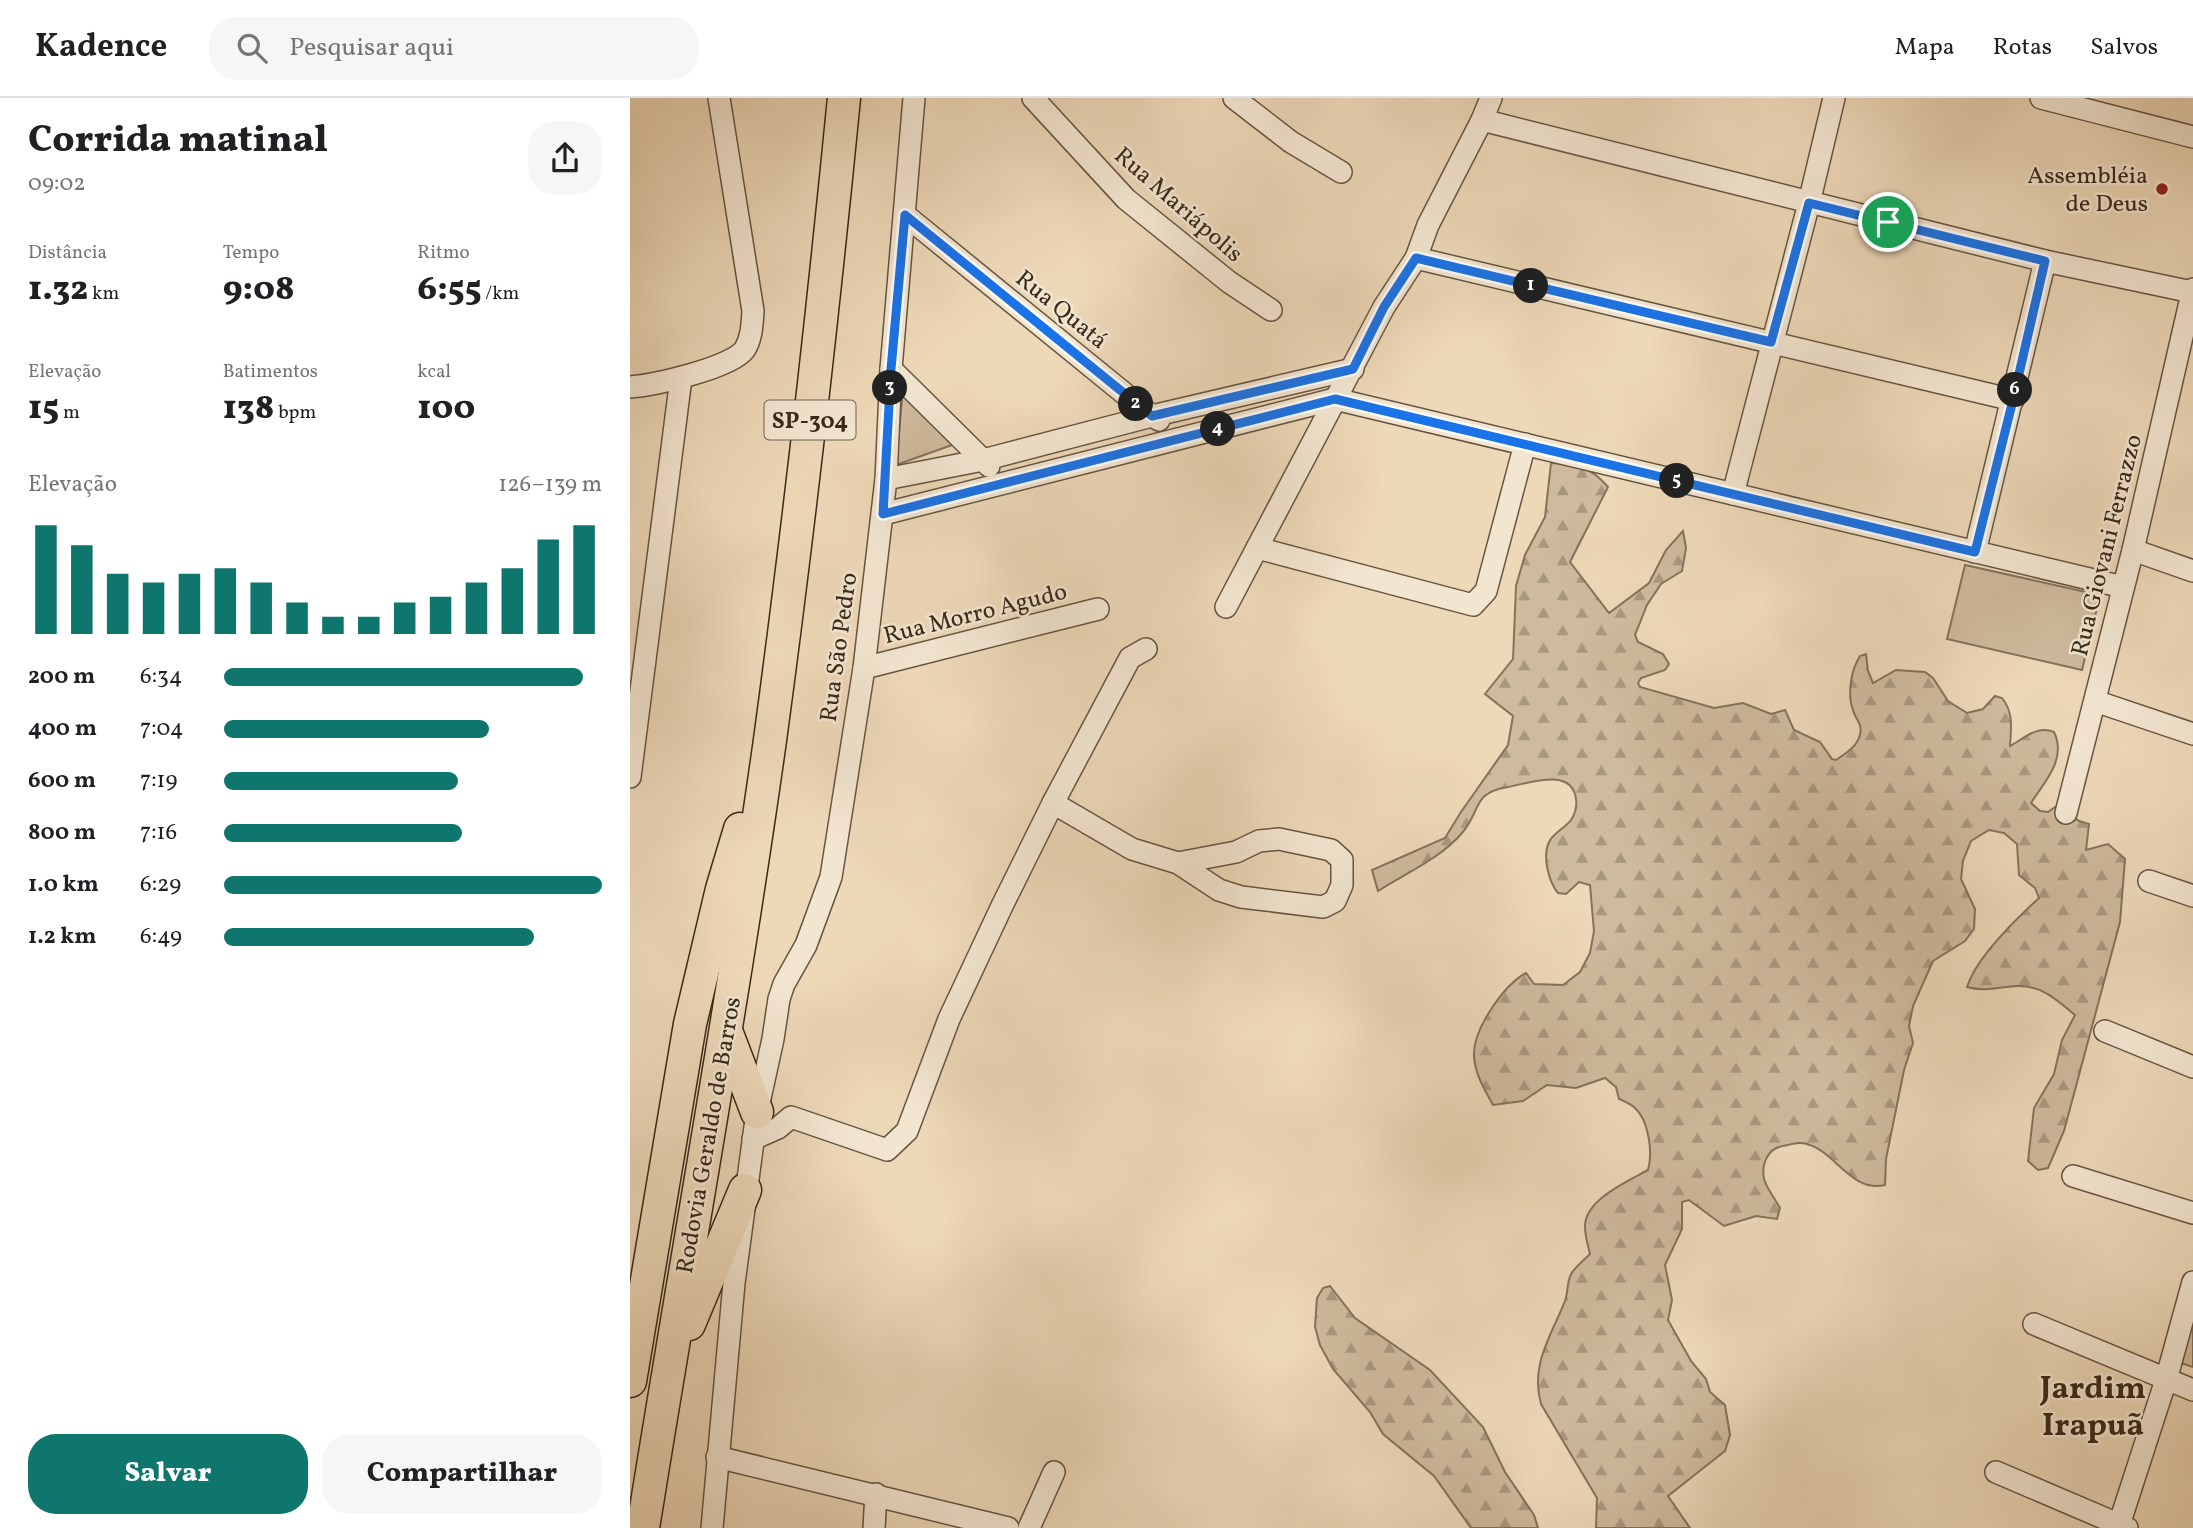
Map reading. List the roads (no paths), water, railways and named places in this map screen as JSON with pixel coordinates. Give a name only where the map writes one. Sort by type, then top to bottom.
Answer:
[{"type":"highway","name":"Rodovia Geraldo de Barros","points":[[643,1528],[726,1030],[792,578],[844,98]]},
{"type":"highway","name":"Rodovia Geraldo de Barros","points":[[630,1381],[690,1024],[722,889],[748,799],[769,741]]},
{"type":"highway","points":[[726,1030],[755,1125]]},
{"type":"highway","points":[[668,1373],[745,1190]]},
{"type":"street","points":[[630,387],[681,377],[732,360],[744,351],[750,338],[753,311],[719,98]]},
{"type":"street","name":"Rua São Pedro","points":[[712,1528],[745,1190],[755,1125],[774,1039],[779,999],[784,984],[806,945],[831,877],[864,668],[883,514],[891,369],[914,98]]},
{"type":"street","name":"Rua Mariápolis","points":[[1032,98],[1126,199],[1229,282],[1270,310]]},
{"type":"street","points":[[1234,98],[1291,142],[1341,172]]},
{"type":"street","points":[[1226,607],[1384,307],[1416,258],[1428,225],[1491,98]]},
{"type":"street","points":[[1733,494],[1834,98]]},
{"type":"street","points":[[2041,98],[2193,137]]},
{"type":"street","points":[[1482,120],[2045,261],[2193,290]]},
{"type":"street","name":"Rua Quatá","points":[[905,215],[1152,416],[1191,436]]},
{"type":"street","points":[[1416,258],[2013,400]]},
{"type":"street","points":[[1975,552],[2045,261]]},
{"type":"street","name":"Rua Giovani Ferrazzo","points":[[2066,813],[2133,550],[2193,290]]},
{"type":"street","points":[[891,369],[1005,483]]},
{"type":"street","points":[[886,479],[983,460],[1152,416],[1353,369]]},
{"type":"street","points":[[630,777],[681,377]]},
{"type":"street","points":[[883,514],[1335,399],[2123,587]]},
{"type":"street","points":[[1257,548],[1473,605],[1486,591],[1525,444]]},
{"type":"street","points":[[2133,550],[2193,571]]},
{"type":"street","name":"Rua Morro Agudo","points":[[864,668],[1098,609]]},
{"type":"street","points":[[755,1125],[778,1128],[791,1117],[887,1150],[905,1133],[949,1019],[1053,803],[1130,658],[1146,649]]},
{"type":"street","points":[[2095,701],[2193,734]]},
{"type":"street","points":[[1053,803],[1132,849],[1178,863],[1219,890],[1241,897],[1322,907],[1335,901],[1342,885],[1342,860],[1331,850],[1279,839],[1259,841],[1236,852],[1178,863]]},
{"type":"street","points":[[2149,881],[2193,896]]},
{"type":"street","points":[[2105,1031],[2193,1067]]},
{"type":"street","points":[[2073,1176],[2193,1213]]},
{"type":"street","points":[[1996,1472],[2121,1527],[2193,1282]]},
{"type":"street","points":[[2034,1324],[2193,1390]]},
{"type":"street","points":[[717,1457],[1008,1528]]},
{"type":"street","points":[[1029,1528],[1054,1472]]},
{"type":"street","points":[[874,1528],[876,1494]]},
{"type":"place","name":"Assembléia de Deus","points":[[2162,189]]},
{"type":"district","name":"Jardim Irapuã","points":[[2093,1406]]}]
